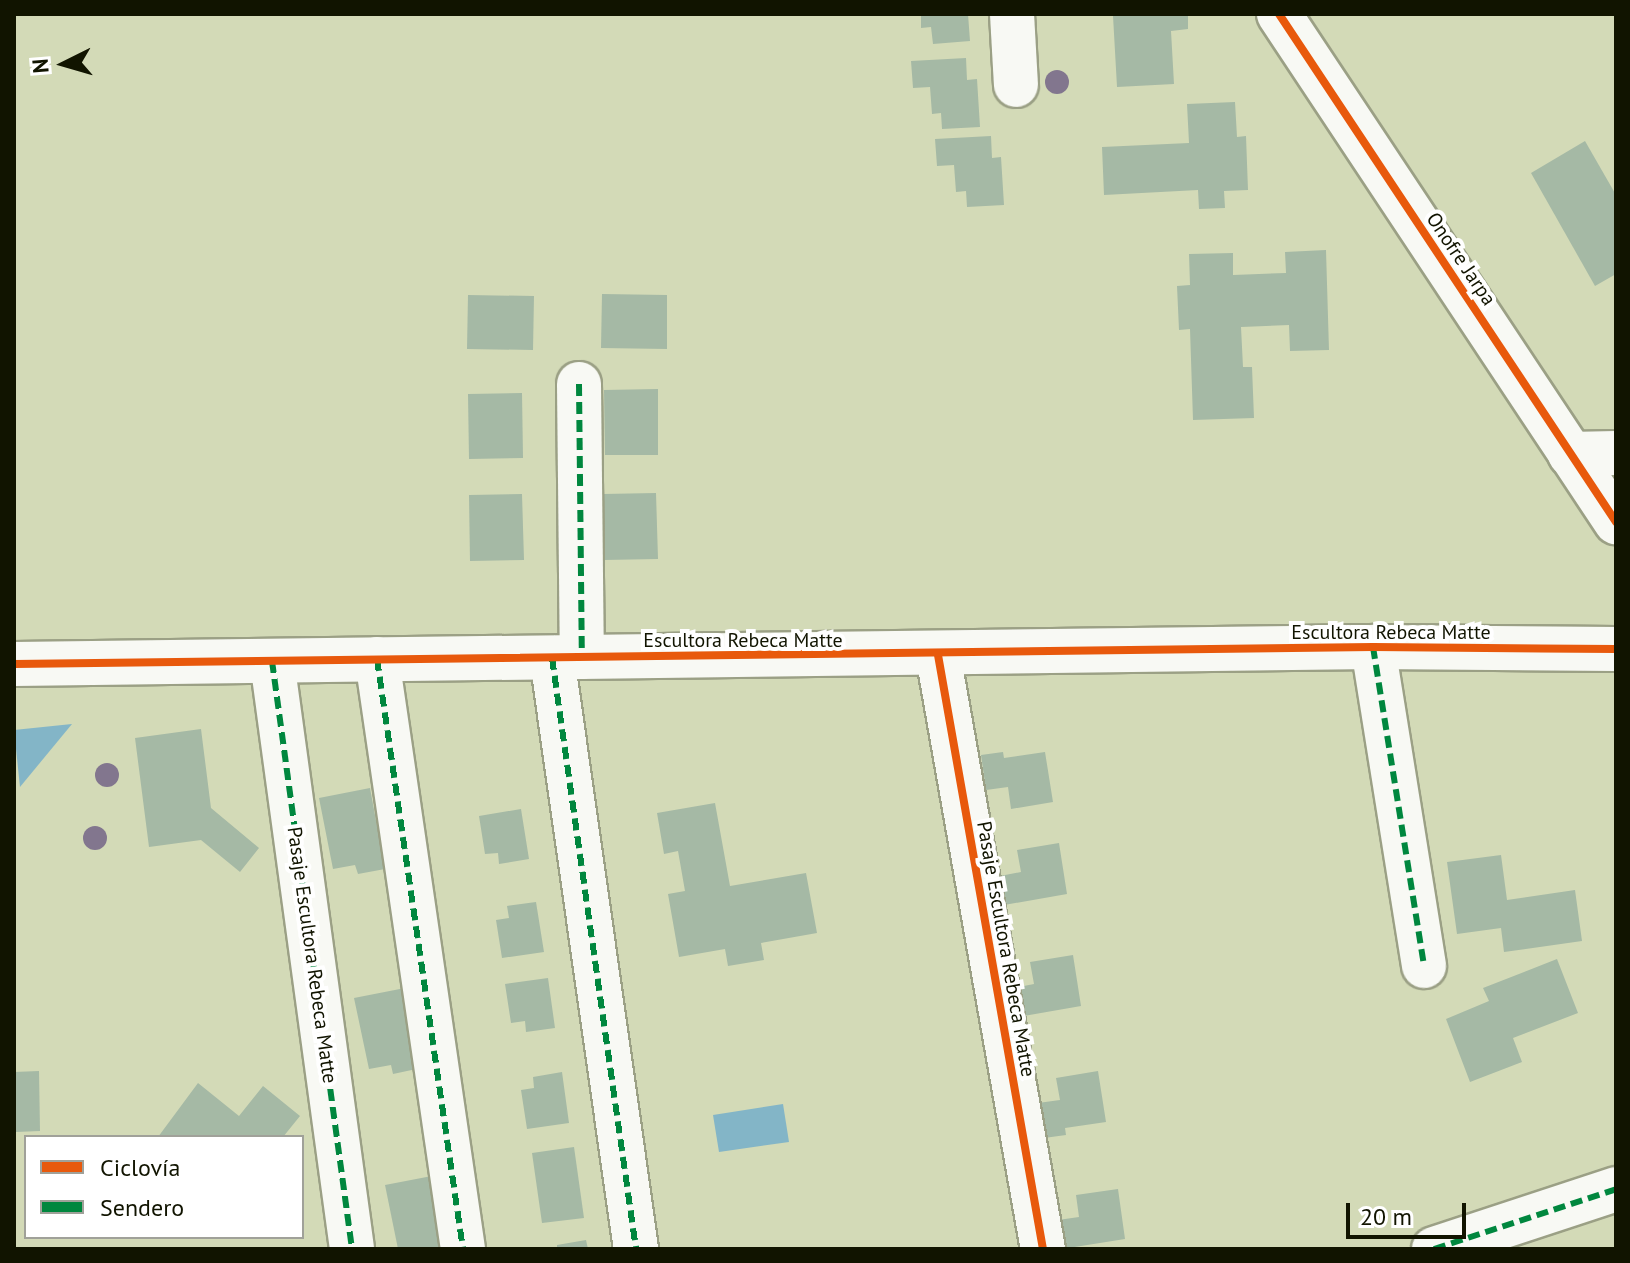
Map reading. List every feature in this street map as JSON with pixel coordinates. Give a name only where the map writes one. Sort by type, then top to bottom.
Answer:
[{"type":"street","points":[[1012,14],[1016,85]]},
{"type":"street","name":"Onofre Jarpa","points":[[1279,14],[1616,522]]},
{"type":"street","points":[[579,384],[567,657],[636,1249]]},
{"type":"street","points":[[1570,454],[1616,453]]},
{"type":"street","points":[[1373,647],[1424,966]]},
{"type":"street","name":"Escultora Rebeca Matte","points":[[14,664],[938,655],[1373,647],[1616,649]]},
{"type":"street","name":"Pasaje Escultora Rebeca Matte","points":[[938,655],[1043,1249]]},
{"type":"street","points":[[377,659],[463,1249]]},
{"type":"street","name":"Pasaje Escultora Rebeca Matte","points":[[272,661],[352,1249]]},
{"type":"street","points":[[1434,1249],[1616,1189]]},
{"type":"water","points":[[72,724],[20,787],[14,730]]},
{"type":"water","points":[[783,1104],[789,1142],[719,1152],[713,1115]]},
{"type":"building","points":[[921,14],[968,14],[970,41],[933,44],[931,27],[921,28]]},
{"type":"building","points":[[1188,14],[1188,29],[1171,31],[1174,84],[1117,87],[1113,16]]},
{"type":"building","points":[[966,58],[967,80],[977,79],[980,127],[942,129],[941,113],[932,114],[930,87],[913,88],[911,61]]},
{"type":"building","points":[[1235,102],[1237,137],[1246,136],[1248,190],[1224,191],[1225,208],[1199,209],[1198,190],[1104,195],[1102,147],[1189,143],[1187,104]]},
{"type":"building","points":[[991,136],[992,158],[1001,157],[1004,205],[967,207],[966,191],[956,192],[954,165],[937,166],[935,139]]},
{"type":"building","points":[[1585,141],[1616,195],[1616,274],[1595,286],[1531,173]]},
{"type":"building","points":[[1326,250],[1329,350],[1290,351],[1289,325],[1241,327],[1243,367],[1252,367],[1254,418],[1193,420],[1190,329],[1179,330],[1177,286],[1190,285],[1189,254],[1233,253],[1233,275],[1286,273],[1285,252]]},
{"type":"building","points":[[602,294],[667,295],[667,349],[601,348]]},
{"type":"building","points":[[468,295],[534,296],[533,350],[467,349]]},
{"type":"building","points":[[658,389],[658,455],[605,455],[604,390]]},
{"type":"building","points":[[522,393],[523,458],[469,459],[468,394]]},
{"type":"building","points":[[656,493],[658,559],[604,560],[603,494]]},
{"type":"building","points":[[522,494],[524,560],[470,561],[469,495]]},
{"type":"building","points":[[201,729],[211,808],[259,848],[240,872],[201,840],[149,847],[135,738]]},
{"type":"building","points":[[1003,752],[1004,758],[1045,752],[1053,802],[1011,809],[1008,787],[986,790],[981,755]]},
{"type":"building","points":[[370,788],[385,869],[358,874],[355,865],[333,869],[319,798]]},
{"type":"building","points":[[715,803],[730,886],[806,873],[817,933],[761,943],[764,960],[728,966],[725,949],[679,957],[668,894],[685,891],[678,851],[664,854],[657,813]]},
{"type":"building","points":[[521,809],[529,859],[499,864],[498,853],[485,854],[479,816]]},
{"type":"building","points":[[1059,843],[1067,894],[1004,905],[1000,876],[1021,872],[1017,850]]},
{"type":"building","points":[[1501,855],[1507,900],[1575,890],[1582,941],[1504,952],[1501,928],[1457,934],[1447,862]]},
{"type":"building","points":[[536,902],[544,952],[502,958],[496,920],[509,918],[507,906]]},
{"type":"building","points":[[1073,955],[1081,1006],[1018,1017],[1013,988],[1034,984],[1030,962]]},
{"type":"building","points":[[1557,959],[1578,1013],[1513,1038],[1522,1062],[1470,1082],[1446,1019],[1489,1001],[1483,988]]},
{"type":"building","points":[[548,978],[555,1028],[526,1032],[525,1021],[511,1023],[505,984]]},
{"type":"building","points":[[405,988],[421,1068],[393,1074],[391,1065],[369,1069],[354,998]]},
{"type":"building","points":[[39,1071],[40,1131],[16,1132],[14,1072]]},
{"type":"building","points":[[1098,1071],[1106,1122],[1065,1128],[1066,1135],[1044,1138],[1038,1103],[1060,1100],[1056,1078]]},
{"type":"building","points":[[562,1072],[569,1123],[527,1129],[521,1090],[534,1088],[533,1077]]},
{"type":"building","points":[[198,1083],[239,1116],[263,1086],[300,1116],[285,1135],[159,1135]]},
{"type":"building","points":[[574,1147],[584,1218],[542,1223],[532,1153]]},
{"type":"building","points":[[437,1175],[450,1249],[398,1249],[385,1185]]},
{"type":"building","points":[[1118,1189],[1125,1239],[1062,1249],[1058,1220],[1079,1217],[1076,1195]]},
{"type":"building","points":[[586,1240],[588,1249],[557,1249],[557,1245]]},
{"type":"marked path","points":[[579,384],[582,657]]},
{"type":"marked path","points":[[1373,647],[1424,966]]},
{"type":"marked path","points":[[552,658],[636,1249]]},
{"type":"marked path","points":[[377,659],[463,1249]]},
{"type":"marked path","points":[[272,661],[352,1249]]},
{"type":"marked path","points":[[1434,1249],[1616,1189]]},
{"type":"cycle path","points":[[1279,14],[1616,522]]},
{"type":"cycle path","points":[[14,664],[1373,647],[1616,649]]},
{"type":"cycle path","points":[[938,655],[1043,1249]]}]
